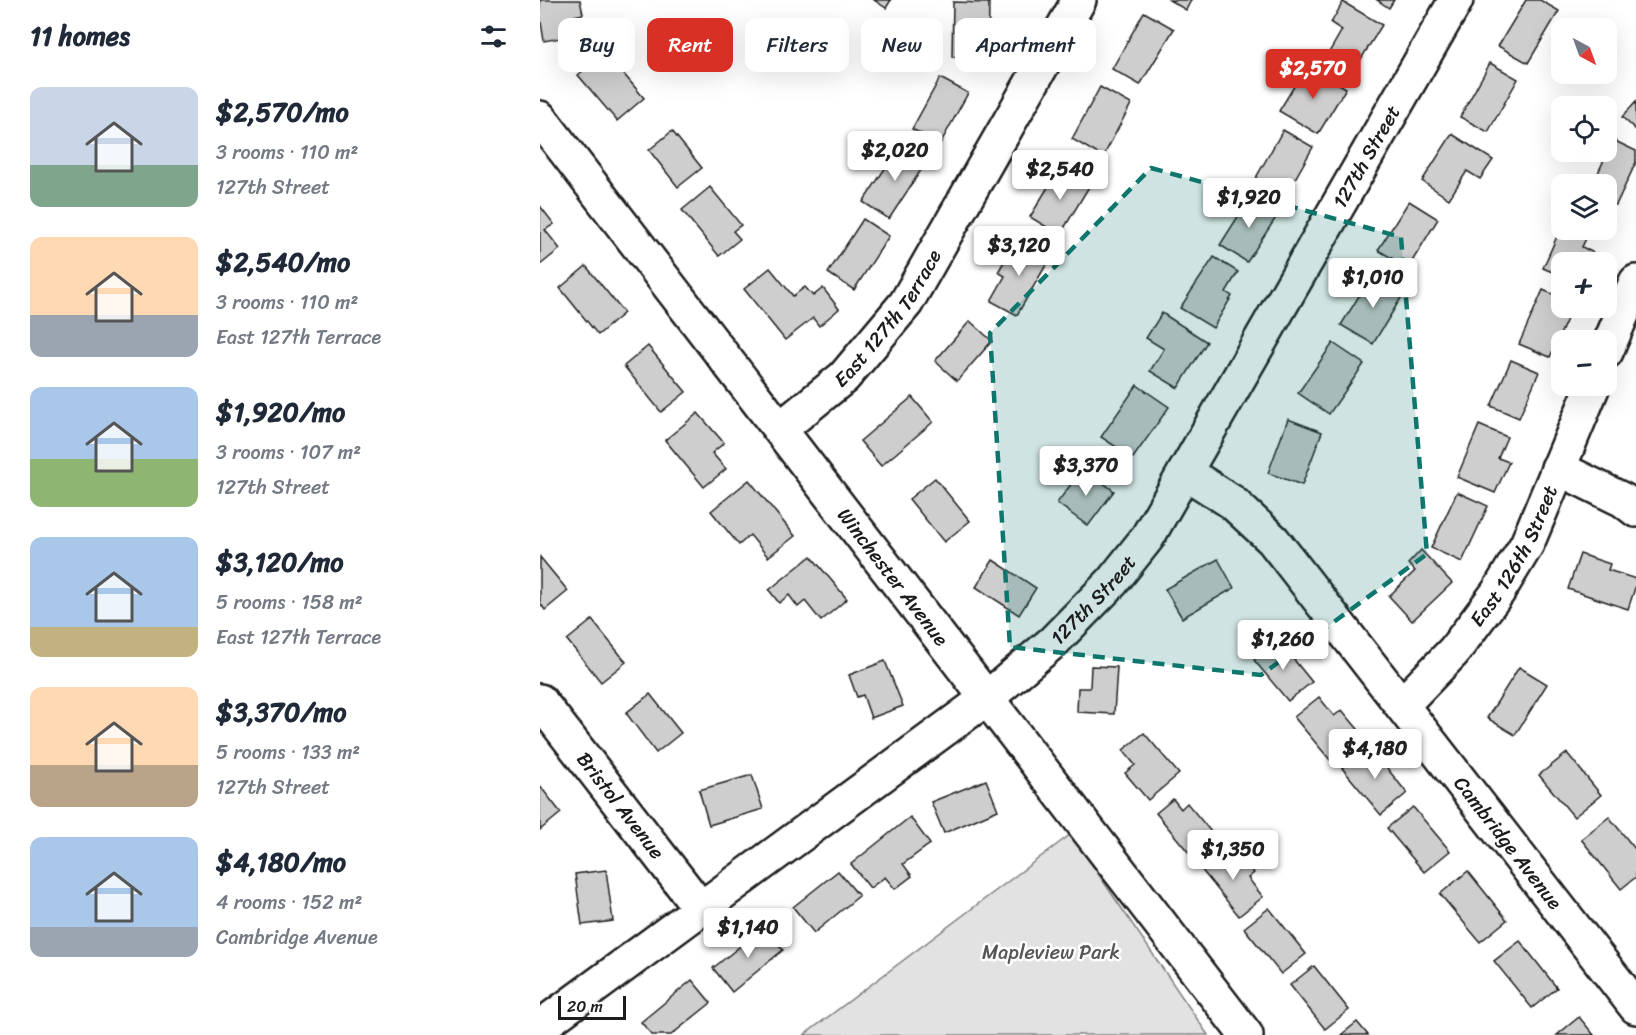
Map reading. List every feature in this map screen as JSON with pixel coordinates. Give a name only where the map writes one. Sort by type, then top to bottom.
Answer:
[{"type":"street","name":"East 127th Terrace","points":[[780,429],[844,377],[906,303],[1079,0]]},
{"type":"street","name":"127th Street","points":[[540,1027],[987,698],[1053,642],[1112,582],[1147,538],[1456,0]]},
{"type":"street","name":"Winchester Avenue","points":[[540,118],[1246,1035]]},
{"type":"street","points":[[1615,330],[1636,282]]},
{"type":"street","name":"East 126th Street","points":[[1402,705],[1454,651],[1498,592],[1527,544],[1589,396]]},
{"type":"street","points":[[1558,468],[1623,500],[1636,510]]},
{"type":"street","name":"Cambridge Avenue","points":[[1185,472],[1232,502],[1273,540],[1636,1007]]},
{"type":"street","name":"Bristol Avenue","points":[[540,701],[701,909]]},
{"type":"highlighted area","points":[[1151,168],[1401,237],[1427,554],[1261,675],[1010,647],[990,333]]},
{"type":"green space","name":"Mapleview Park","points":[[1071,834],[1208,1035],[804,1035]]},
{"type":"building","points":[[540,0],[580,0],[583,14],[574,16],[574,18],[558,18],[558,38],[544,41]]},
{"type":"building","points":[[874,0],[891,0],[886,8]]},
{"type":"building","points":[[1169,0],[1191,0],[1186,10]]},
{"type":"building","points":[[1377,0],[1394,0],[1389,8]]},
{"type":"building","points":[[1526,0],[1540,0],[1559,11],[1555,18],[1551,18],[1551,24],[1528,63],[1498,46]]},
{"type":"building","points":[[953,2],[989,3],[989,18],[955,18],[955,57],[952,57]]},
{"type":"building","points":[[1343,2],[1382,25],[1353,72],[1327,56],[1342,30],[1331,23]]},
{"type":"building","points":[[1144,12],[1174,29],[1140,85],[1112,69]]},
{"type":"building","points":[[1490,63],[1518,79],[1488,132],[1460,117]]},
{"type":"building","points":[[1307,65],[1346,88],[1318,134],[1279,111]]},
{"type":"building","points":[[582,72],[622,72],[644,98],[617,121],[578,75]]},
{"type":"building","points":[[940,78],[968,93],[940,144],[912,129]]},
{"type":"building","points":[[1100,87],[1131,104],[1103,157],[1072,139]]},
{"type":"building","points":[[1636,102],[1636,130],[1622,117]]},
{"type":"building","points":[[1283,130],[1313,147],[1283,200],[1253,183]]},
{"type":"building","points":[[672,131],[702,168],[678,187],[649,150]]},
{"type":"building","points":[[1452,134],[1493,160],[1480,179],[1467,171],[1449,199],[1422,181]]},
{"type":"building","points":[[1617,142],[1636,151],[1636,162],[1617,203],[1617,174],[1598,174],[1603,162],[1617,162]]},
{"type":"building","points":[[901,144],[927,161],[889,219],[863,202]]},
{"type":"building","points":[[1060,167],[1090,185],[1060,235],[1030,217]]},
{"type":"building","points":[[710,187],[741,225],[733,231],[740,239],[719,256],[682,210]]},
{"type":"building","points":[[1251,196],[1279,213],[1247,262],[1220,245]]},
{"type":"building","points":[[1409,201],[1438,219],[1408,268],[1378,250]]},
{"type":"building","points":[[540,206],[554,224],[545,230],[560,249],[540,265]]},
{"type":"building","points":[[863,219],[889,236],[854,290],[828,273]]},
{"type":"building","points":[[1555,240],[1585,240],[1582,247],[1592,252],[1551,252],[1551,271],[1543,268]]},
{"type":"building","points":[[1016,241],[1049,260],[1017,315],[991,301],[1005,276],[998,272]]},
{"type":"building","points":[[1214,257],[1238,272],[1226,292],[1232,296],[1213,328],[1180,308]]},
{"type":"building","points":[[586,266],[624,313],[598,335],[560,288]]},
{"type":"building","points":[[770,268],[793,296],[805,287],[813,296],[823,288],[839,309],[819,326],[813,318],[785,340],[744,289]]},
{"type":"building","points":[[1372,275],[1404,293],[1373,344],[1341,325]]},
{"type":"building","points":[[1543,290],[1551,293],[1551,318],[1568,318],[1562,330],[1551,330],[1550,357],[1519,344]]},
{"type":"building","points":[[1162,313],[1207,342],[1178,388],[1150,371],[1164,349],[1146,338]]},
{"type":"building","points":[[970,321],[992,341],[957,381],[935,361]]},
{"type":"building","points":[[1333,343],[1364,364],[1329,414],[1298,393]]},
{"type":"building","points":[[648,346],[686,392],[661,412],[624,366]]},
{"type":"building","points":[[1511,360],[1539,372],[1519,418],[1491,406]]},
{"type":"building","points":[[1137,385],[1169,407],[1133,458],[1101,437]]},
{"type":"building","points":[[912,397],[933,422],[881,466],[860,441]]},
{"type":"building","points":[[698,413],[724,443],[712,453],[726,469],[704,487],[665,440]]},
{"type":"building","points":[[1288,419],[1322,432],[1302,485],[1268,473]]},
{"type":"building","points":[[1479,425],[1507,437],[1498,458],[1509,462],[1495,493],[1457,477]]},
{"type":"building","points":[[1083,468],[1114,491],[1088,526],[1057,503]]},
{"type":"building","points":[[935,478],[970,521],[944,542],[909,499]]},
{"type":"building","points":[[749,480],[795,536],[768,557],[750,535],[739,545],[711,511]]},
{"type":"building","points":[[1457,492],[1488,506],[1462,562],[1431,548]]},
{"type":"building","points":[[1421,550],[1452,583],[1412,621],[1389,596],[1415,571],[1408,564]]},
{"type":"building","points":[[1580,554],[1610,564],[1608,570],[1636,579],[1628,609],[1568,589]]},
{"type":"building","points":[[811,556],[847,599],[821,621],[805,601],[798,607],[789,595],[779,603],[769,590]]},
{"type":"building","points":[[540,557],[568,591],[545,610],[540,603]]},
{"type":"building","points":[[1218,559],[1234,588],[1182,618],[1165,589]]},
{"type":"building","points":[[993,560],[1036,588],[1019,615],[976,587]]},
{"type":"building","points":[[592,620],[626,662],[601,682],[567,640]]},
{"type":"building","points":[[1278,640],[1312,682],[1288,701],[1254,660]]},
{"type":"building","points":[[885,661],[903,706],[871,718],[863,695],[857,697],[849,675]]},
{"type":"building","points":[[1091,666],[1117,667],[1114,714],[1077,712],[1078,688],[1090,688]]},
{"type":"building","points":[[1519,667],[1547,684],[1515,735],[1487,718]]},
{"type":"building","points":[[650,694],[681,733],[656,753],[626,713]]},
{"type":"building","points":[[1319,697],[1334,716],[1342,710],[1362,734],[1330,760],[1294,717]]},
{"type":"building","points":[[1144,733],[1179,774],[1148,800],[1125,773],[1135,765],[1123,750]]},
{"type":"building","points":[[1369,746],[1407,793],[1381,815],[1342,768]]},
{"type":"building","points":[[1567,753],[1601,795],[1574,817],[1539,775]]},
{"type":"building","points":[[752,775],[763,809],[709,825],[699,790]]},
{"type":"building","points":[[986,780],[998,810],[944,833],[931,802]]},
{"type":"building","points":[[540,786],[561,813],[540,830]]},
{"type":"building","points":[[1173,799],[1181,809],[1187,803],[1217,839],[1194,859],[1156,813]]},
{"type":"building","points":[[1413,807],[1450,851],[1424,872],[1387,828]]},
{"type":"building","points":[[910,817],[930,844],[903,864],[912,876],[895,889],[885,877],[870,888],[851,864]]},
{"type":"building","points":[[1609,817],[1636,850],[1636,877],[1621,889],[1581,839]]},
{"type":"building","points":[[1225,848],[1237,862],[1242,858],[1254,873],[1248,878],[1263,897],[1239,916],[1201,869]]},
{"type":"building","points":[[606,870],[613,921],[582,925],[575,874]]},
{"type":"building","points":[[838,871],[859,896],[814,933],[793,907]]},
{"type":"building","points":[[1468,871],[1507,920],[1480,942],[1440,894]]},
{"type":"building","points":[[1269,908],[1306,954],[1281,974],[1244,928]]},
{"type":"building","points":[[764,927],[783,950],[732,992],[713,968]]},
{"type":"building","points":[[1520,941],[1557,988],[1532,1008],[1494,961]]},
{"type":"building","points":[[1314,966],[1349,1010],[1325,1029],[1290,985]]},
{"type":"building","points":[[692,980],[711,1003],[671,1035],[652,1035],[641,1022]]},
{"type":"building","points":[[1579,1017],[1594,1035],[1557,1035]]},
{"type":"building","points":[[1357,1022],[1368,1035],[1341,1035]]}]
